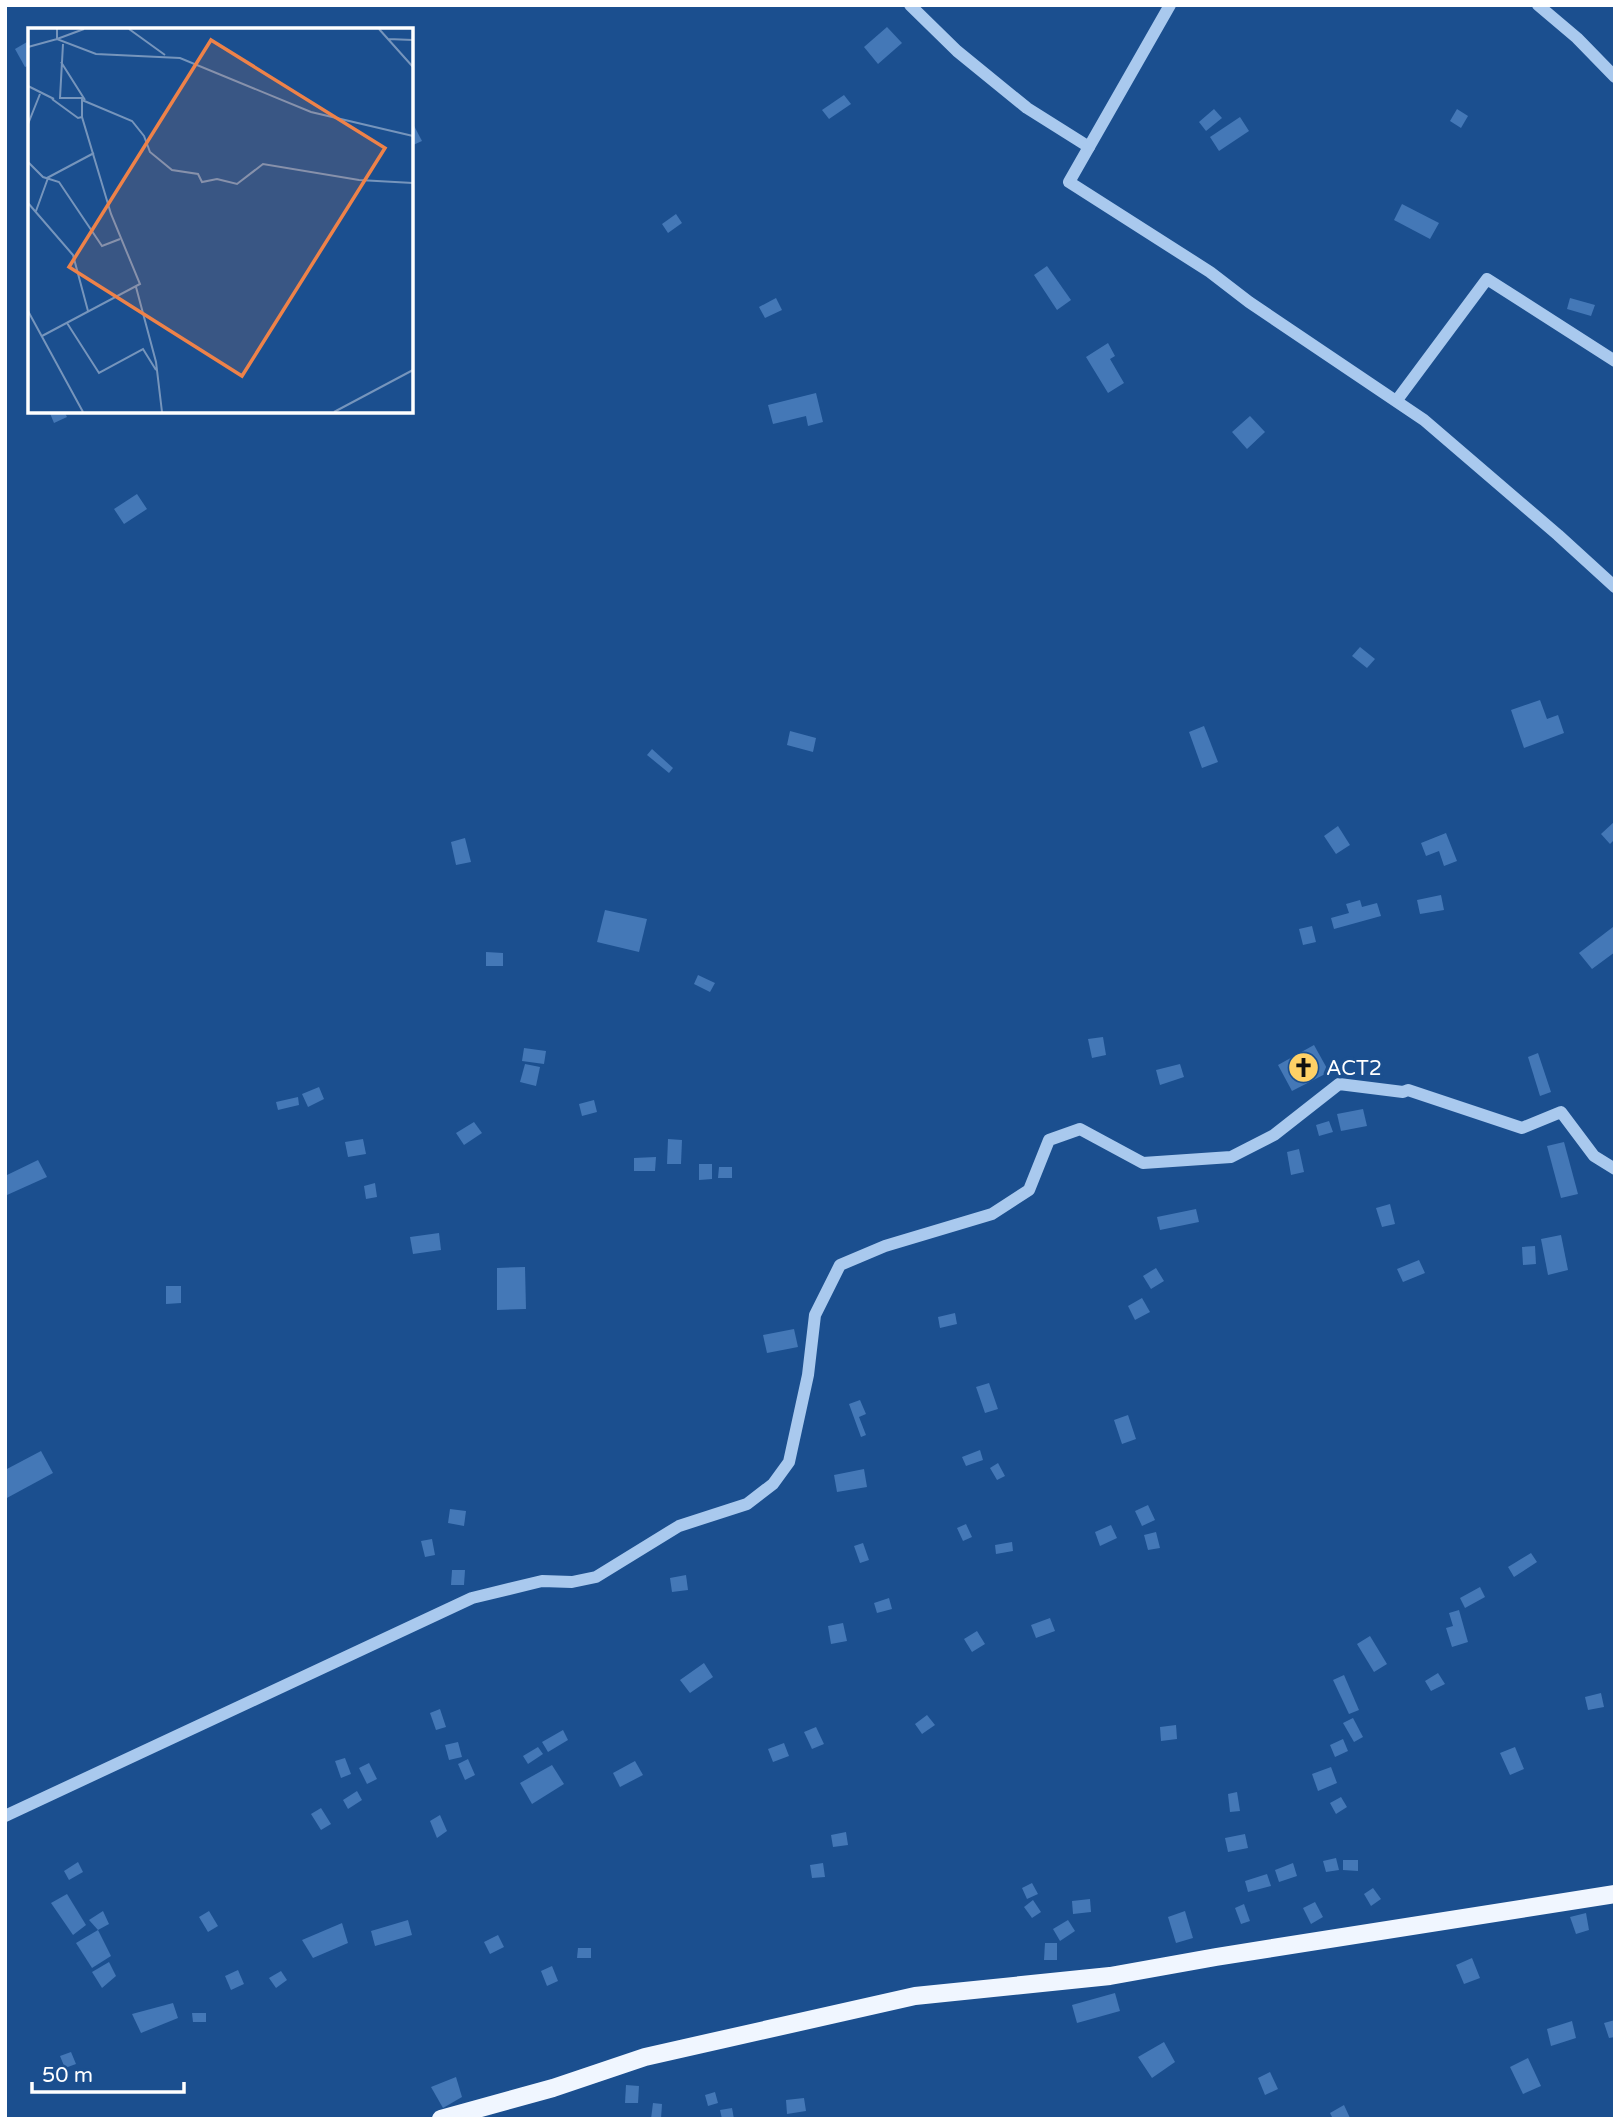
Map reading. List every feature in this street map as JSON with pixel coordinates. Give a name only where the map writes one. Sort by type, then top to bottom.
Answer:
[{"type":"main road","points":[[441,2119],[553,2088],[645,2057],[915,1996],[1110,1976],[1615,1894]]},
{"type":"street","points":[[910,5],[957,51],[1027,108],[1089,147]]},
{"type":"street","points":[[1170,5],[1069,182],[1210,272],[1249,302],[1424,420],[1615,587]]},
{"type":"street","points":[[1538,5],[1577,38],[1615,77]]},
{"type":"street","points":[[1397,400],[1488,279],[1615,361]]},
{"type":"street","points":[[5,1816],[472,1598],[542,1581],[572,1583],[596,1577],[679,1526],[747,1504],[773,1484],[789,1462],[808,1375],[815,1315],[841,1265],[885,1246],[992,1214],[1030,1191],[1049,1140],[1080,1129],[1143,1163],[1231,1157],[1274,1135],[1339,1084],[1403,1092],[1408,1090],[1522,1128],[1561,1112],[1594,1156],[1615,1168]]},
{"type":"building","points":[[887,27],[902,43],[878,64],[864,47]]},
{"type":"building","points":[[27,42],[28,66],[25,67],[15,49]]},
{"type":"building","points":[[844,95],[851,104],[829,119],[822,110]]},
{"type":"building","points":[[1214,109],[1222,118],[1206,131],[1199,122]]},
{"type":"building","points":[[1457,109],[1468,116],[1461,128],[1450,121]]},
{"type":"building","points":[[1240,117],[1249,131],[1219,151],[1210,137]]},
{"type":"building","points":[[413,124],[422,141],[413,145]]},
{"type":"building","points":[[1402,204],[1439,223],[1430,239],[1394,220]]},
{"type":"building","points":[[676,214],[682,223],[668,233],[662,224]]},
{"type":"building","points":[[1047,266],[1071,300],[1057,310],[1034,275]]},
{"type":"building","points":[[776,298],[782,310],[765,318],[759,307]]},
{"type":"building","points":[[1570,298],[1595,305],[1591,316],[1567,309]]},
{"type":"building","points":[[1108,343],[1115,356],[1110,359],[1124,383],[1108,393],[1086,357]]},
{"type":"building","points":[[816,393],[823,422],[808,426],[806,416],[773,424],[768,405]]},
{"type":"building","points":[[50,413],[65,413],[67,417],[54,423]]},
{"type":"building","points":[[1250,416],[1265,432],[1247,449],[1232,432]]},
{"type":"building","points":[[137,494],[147,509],[124,524],[114,509]]},
{"type":"building","points":[[1360,647],[1375,659],[1367,668],[1352,656]]},
{"type":"building","points":[[1540,700],[1547,719],[1558,715],[1564,733],[1524,748],[1511,710]]},
{"type":"building","points":[[1204,726],[1218,762],[1202,768],[1189,732]]},
{"type":"building","points":[[790,731],[816,738],[813,752],[787,745]]},
{"type":"building","points":[[652,749],[673,768],[669,773],[647,755]]},
{"type":"building","points":[[1615,821],[1615,839],[1610,844],[1601,834]]},
{"type":"building","points":[[1338,826],[1350,845],[1336,854],[1324,836]]},
{"type":"building","points":[[1446,833],[1457,861],[1444,866],[1439,851],[1426,856],[1421,843]]},
{"type":"building","points":[[465,838],[471,862],[456,865],[451,842]]},
{"type":"building","points":[[1441,895],[1444,910],[1420,914],[1417,900]]},
{"type":"building","points":[[1360,900],[1362,907],[1377,903],[1381,916],[1334,929],[1331,918],[1349,913],[1346,904]]},
{"type":"building","points":[[605,910],[647,919],[639,952],[597,942]]},
{"type":"building","points":[[1312,926],[1316,942],[1303,945],[1299,929]]},
{"type":"building","points":[[1613,927],[1615,952],[1592,969],[1579,953]]},
{"type":"building","points":[[486,952],[503,953],[503,966],[486,966]]},
{"type":"building","points":[[698,975],[715,983],[710,992],[694,984]]},
{"type":"building","points":[[1103,1037],[1106,1055],[1092,1058],[1088,1039]]},
{"type":"building","name":"ACT2","points":[[1314,1045],[1329,1072],[1292,1091],[1278,1065]]},
{"type":"building","points":[[524,1048],[546,1051],[544,1064],[522,1061]]},
{"type":"building","points":[[1538,1053],[1551,1092],[1540,1096],[1528,1057]]},
{"type":"building","points":[[525,1064],[540,1067],[536,1086],[520,1082]]},
{"type":"building","points":[[1180,1064],[1184,1077],[1160,1085],[1156,1070]]},
{"type":"building","points":[[319,1087],[324,1099],[308,1107],[302,1094]]},
{"type":"building","points":[[298,1097],[299,1105],[278,1110],[276,1102]]},
{"type":"building","points":[[594,1100],[597,1112],[582,1116],[579,1104]]},
{"type":"building","points":[[1363,1109],[1367,1126],[1341,1131],[1337,1114]]},
{"type":"building","points":[[1329,1121],[1333,1132],[1319,1136],[1316,1125]]},
{"type":"building","points":[[474,1122],[482,1133],[464,1145],[456,1133]]},
{"type":"building","points":[[363,1139],[366,1154],[348,1157],[345,1142]]},
{"type":"building","points":[[668,1139],[682,1140],[681,1164],[667,1164]]},
{"type":"building","points":[[1564,1142],[1578,1194],[1561,1198],[1547,1146]]},
{"type":"building","points":[[1299,1149],[1304,1172],[1291,1175],[1287,1152]]},
{"type":"building","points":[[656,1157],[655,1171],[634,1171],[634,1158]]},
{"type":"building","points":[[38,1160],[47,1177],[7,1195],[5,1176]]},
{"type":"building","points":[[699,1164],[712,1164],[712,1179],[699,1180]]},
{"type":"building","points":[[719,1167],[732,1167],[732,1178],[718,1178]]},
{"type":"building","points":[[375,1183],[377,1197],[366,1199],[364,1186]]},
{"type":"building","points":[[1390,1204],[1395,1224],[1382,1227],[1376,1208]]},
{"type":"building","points":[[1196,1209],[1199,1222],[1160,1230],[1157,1217]]},
{"type":"building","points":[[439,1233],[441,1250],[413,1254],[410,1237]]},
{"type":"building","points":[[1561,1235],[1568,1270],[1548,1275],[1541,1239]]},
{"type":"building","points":[[1535,1246],[1536,1264],[1523,1265],[1522,1247]]},
{"type":"building","points":[[1419,1260],[1425,1273],[1403,1282],[1397,1269]]},
{"type":"building","points":[[525,1267],[526,1309],[497,1310],[497,1268]]},
{"type":"building","points":[[1156,1268],[1164,1281],[1151,1289],[1143,1276]]},
{"type":"building","points":[[166,1286],[181,1286],[181,1303],[166,1304]]},
{"type":"building","points":[[1142,1298],[1150,1312],[1135,1320],[1128,1306]]},
{"type":"building","points":[[955,1313],[957,1324],[940,1328],[938,1317]]},
{"type":"building","points":[[794,1329],[798,1347],[767,1353],[763,1335]]},
{"type":"building","points":[[989,1383],[998,1409],[985,1413],[976,1387]]},
{"type":"building","points":[[860,1400],[866,1414],[859,1417],[866,1435],[861,1437],[849,1404]]},
{"type":"building","points":[[1128,1415],[1136,1439],[1122,1444],[1114,1420]]},
{"type":"building","points":[[980,1450],[983,1460],[966,1466],[962,1457]]},
{"type":"building","points":[[41,1451],[53,1473],[5,1499],[5,1470]]},
{"type":"building","points":[[998,1463],[1005,1476],[997,1480],[990,1468]]},
{"type":"building","points":[[864,1469],[867,1487],[837,1492],[834,1475]]},
{"type":"building","points":[[1148,1505],[1155,1520],[1142,1526],[1135,1511]]},
{"type":"building","points":[[450,1509],[466,1511],[464,1526],[448,1523]]},
{"type":"building","points":[[966,1524],[972,1537],[963,1541],[957,1528]]},
{"type":"building","points":[[1111,1525],[1117,1538],[1100,1546],[1095,1532]]},
{"type":"building","points":[[1156,1532],[1160,1548],[1148,1550],[1144,1535]]},
{"type":"building","points":[[432,1539],[435,1555],[425,1557],[421,1541]]},
{"type":"building","points":[[1012,1542],[1013,1551],[996,1554],[995,1545]]},
{"type":"building","points":[[863,1543],[869,1560],[860,1563],[854,1546]]},
{"type":"building","points":[[1531,1553],[1537,1562],[1514,1577],[1508,1567]]},
{"type":"building","points":[[452,1570],[465,1570],[464,1585],[451,1585]]},
{"type":"building","points":[[686,1575],[688,1590],[672,1592],[670,1578]]},
{"type":"building","points":[[1480,1587],[1485,1597],[1465,1608],[1460,1598]]},
{"type":"building","points":[[889,1598],[892,1609],[877,1613],[874,1603]]},
{"type":"building","points":[[1459,1610],[1468,1642],[1452,1647],[1446,1628],[1453,1626],[1449,1613]]},
{"type":"building","points":[[1050,1618],[1055,1631],[1036,1638],[1031,1625]]},
{"type":"building","points":[[843,1623],[847,1641],[831,1644],[828,1626]]},
{"type":"building","points":[[977,1631],[985,1644],[972,1652],[964,1639]]},
{"type":"building","points":[[1370,1636],[1387,1664],[1374,1672],[1357,1644]]},
{"type":"building","points":[[704,1663],[713,1677],[690,1693],[680,1680]]},
{"type":"building","points":[[1438,1673],[1445,1684],[1431,1691],[1425,1681]]},
{"type":"building","points":[[1344,1675],[1359,1710],[1349,1714],[1333,1680]]},
{"type":"building","points":[[1601,1693],[1604,1707],[1588,1710],[1585,1697]]},
{"type":"building","points":[[440,1709],[446,1727],[436,1730],[430,1713]]},
{"type":"building","points":[[927,1715],[935,1725],[922,1734],[915,1724]]},
{"type":"building","points":[[1353,1718],[1363,1737],[1354,1742],[1343,1723]]},
{"type":"building","points":[[1176,1725],[1177,1739],[1161,1741],[1160,1727]]},
{"type":"building","points":[[816,1727],[824,1744],[812,1749],[804,1732]]},
{"type":"building","points":[[563,1730],[568,1740],[548,1752],[542,1742]]},
{"type":"building","points":[[1343,1739],[1348,1751],[1335,1757],[1330,1745]]},
{"type":"building","points":[[458,1742],[462,1757],[449,1760],[445,1745]]},
{"type":"building","points":[[784,1743],[789,1756],[773,1762],[768,1749]]},
{"type":"building","points":[[538,1747],[543,1754],[528,1764],[523,1756]]},
{"type":"building","points":[[1515,1747],[1524,1769],[1510,1775],[1500,1753]]},
{"type":"building","points":[[345,1758],[351,1774],[341,1778],[335,1761]]},
{"type":"building","points":[[468,1759],[475,1775],[465,1780],[458,1764]]},
{"type":"building","points":[[635,1761],[643,1775],[620,1787],[613,1773]]},
{"type":"building","points":[[369,1763],[377,1779],[367,1784],[359,1768]]},
{"type":"building","points":[[552,1765],[564,1784],[532,1804],[520,1783]]},
{"type":"building","points":[[1331,1767],[1337,1783],[1318,1791],[1312,1774]]},
{"type":"building","points":[[357,1791],[362,1800],[348,1809],[343,1800]]},
{"type":"building","points":[[1237,1792],[1240,1811],[1230,1812],[1228,1794]]},
{"type":"building","points":[[1341,1797],[1347,1807],[1336,1814],[1330,1803]]},
{"type":"building","points":[[321,1808],[331,1824],[321,1830],[311,1814]]},
{"type":"building","points":[[440,1815],[447,1831],[437,1838],[430,1821]]},
{"type":"building","points":[[846,1832],[848,1845],[833,1847],[831,1835]]},
{"type":"building","points":[[1245,1834],[1248,1848],[1228,1852],[1225,1838]]},
{"type":"building","points":[[1336,1858],[1339,1870],[1326,1872],[1323,1861]]},
{"type":"building","points":[[1343,1860],[1358,1860],[1358,1871],[1343,1870]]},
{"type":"building","points":[[78,1862],[83,1872],[69,1880],[64,1871]]},
{"type":"building","points":[[823,1863],[825,1877],[812,1878],[810,1865]]},
{"type":"building","points":[[1293,1863],[1297,1876],[1279,1882],[1275,1870]]},
{"type":"building","points":[[1267,1874],[1271,1886],[1248,1892],[1245,1881]]},
{"type":"building","points":[[1032,1883],[1038,1894],[1027,1899],[1022,1888]]},
{"type":"building","points":[[1373,1888],[1381,1899],[1371,1906],[1364,1894]]},
{"type":"building","points":[[67,1894],[86,1925],[73,1935],[51,1903]]},
{"type":"building","points":[[1090,1899],[1091,1912],[1073,1914],[1072,1901]]},
{"type":"building","points":[[1033,1900],[1041,1912],[1032,1918],[1024,1907]]},
{"type":"building","points":[[1315,1902],[1323,1917],[1311,1924],[1303,1908]]},
{"type":"building","points":[[1244,1904],[1250,1921],[1241,1924],[1235,1908]]},
{"type":"building","points":[[103,1911],[109,1924],[98,1930],[89,1920]]},
{"type":"building","points":[[209,1911],[218,1926],[208,1932],[199,1917]]},
{"type":"building","points":[[1185,1911],[1193,1938],[1176,1943],[1168,1917]]},
{"type":"building","points":[[1586,1913],[1589,1930],[1576,1934],[1570,1917]]},
{"type":"building","points":[[408,1920],[412,1935],[375,1946],[371,1931]]},
{"type":"building","points":[[1068,1920],[1075,1931],[1060,1941],[1053,1929]]},
{"type":"building","points":[[342,1923],[348,1943],[313,1958],[302,1940]]},
{"type":"building","points":[[98,1930],[111,1956],[92,1968],[76,1943]]},
{"type":"building","points":[[498,1935],[504,1947],[490,1954],[484,1942]]},
{"type":"building","points":[[1045,1943],[1057,1943],[1057,1960],[1044,1960]]},
{"type":"building","points":[[578,1948],[591,1948],[591,1958],[577,1958]]},
{"type":"building","points":[[1472,1958],[1480,1978],[1464,1984],[1456,1965]]},
{"type":"building","points":[[109,1962],[116,1976],[102,1988],[92,1972]]},
{"type":"building","points":[[552,1966],[558,1981],[547,1986],[541,1971]]},
{"type":"building","points":[[238,1970],[244,1984],[231,1990],[225,1976]]},
{"type":"building","points":[[281,1971],[287,1980],[276,1988],[269,1978]]},
{"type":"building","points":[[1115,1993],[1120,2011],[1077,2023],[1072,2005]]},
{"type":"building","points":[[173,2003],[178,2018],[141,2033],[132,2014]]},
{"type":"building","points":[[192,2013],[206,2013],[206,2022],[193,2022]]},
{"type":"building","points":[[1615,2020],[1615,2037],[1609,2038],[1604,2023]]},
{"type":"building","points":[[1572,2021],[1576,2038],[1551,2046],[1547,2029]]},
{"type":"building","points":[[1164,2042],[1175,2062],[1152,2078],[1138,2057]]},
{"type":"building","points":[[71,2052],[76,2064],[65,2068],[60,2056]]},
{"type":"building","points":[[1528,2058],[1541,2086],[1523,2094],[1510,2067]]},
{"type":"building","points":[[1270,2072],[1278,2089],[1265,2095],[1258,2078]]},
{"type":"building","points":[[456,2077],[462,2097],[443,2108],[431,2087]]},
{"type":"building","points":[[626,2085],[639,2086],[638,2103],[625,2103]]},
{"type":"building","points":[[715,2092],[718,2103],[708,2106],[705,2095]]},
{"type":"building","points":[[804,2098],[806,2111],[787,2114],[786,2100]]},
{"type":"building","points":[[653,2103],[662,2104],[661,2119],[651,2119]]},
{"type":"building","points":[[1344,2105],[1350,2118],[1333,2119],[1330,2113]]},
{"type":"building","points":[[732,2108],[734,2119],[722,2119],[720,2110]]},
{"type":"place","name":"ACT2","points":[[1303,1068]]}]
